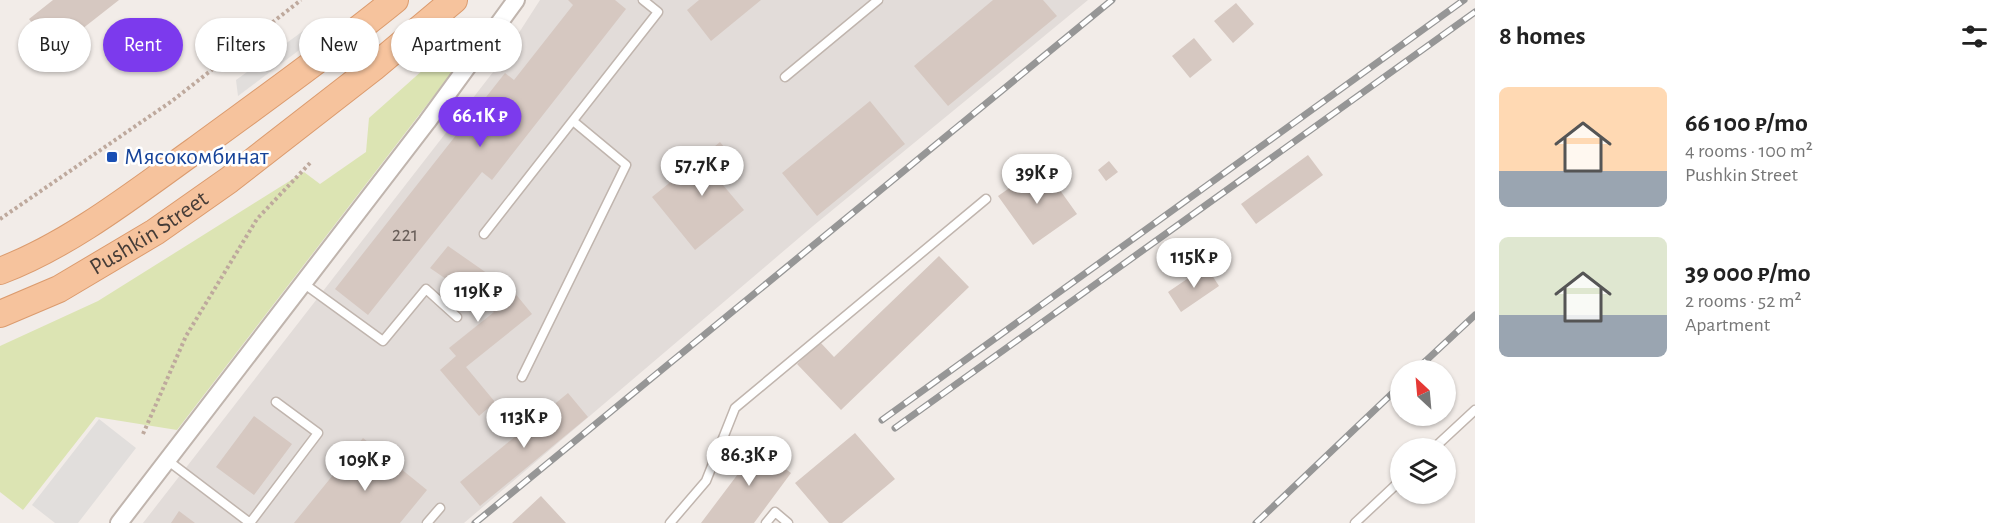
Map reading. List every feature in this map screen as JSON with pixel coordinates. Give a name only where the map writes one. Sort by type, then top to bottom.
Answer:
[{"type":"main road","name":"Pushkin Street","points":[[0,271],[16,265],[105,214],[348,39],[395,0]]},
{"type":"main road","name":"Pushkin Street","points":[[0,314],[59,289],[155,232],[229,180],[364,75],[454,0]]},
{"type":"street","points":[[119,523],[427,122],[516,0]]},
{"type":"lane","points":[[484,234],[658,12],[643,0]]},
{"type":"lane","points":[[785,77],[878,0]]},
{"type":"lane","points":[[522,377],[626,165],[573,121]]},
{"type":"lane","points":[[670,523],[706,481],[735,408],[986,200]]},
{"type":"lane","points":[[303,283],[383,341],[426,289],[458,317]]},
{"type":"lane","points":[[167,460],[250,523],[318,434],[276,402]]},
{"type":"lane","points":[[1445,438],[1475,410]]},
{"type":"lane","points":[[1355,523],[1390,490]]},
{"type":"lane","points":[[427,523],[440,508]]},
{"type":"lane","points":[[766,523],[775,512],[788,523]]},
{"type":"path","points":[[0,219],[172,101],[301,0]]},
{"type":"path","points":[[143,434],[186,336],[257,219],[310,163]]},
{"type":"shaded area","points":[[540,0],[1088,0],[813,226],[464,523],[143,523],[493,72],[522,72],[522,28]]},
{"type":"shaded area","points":[[299,34],[299,50],[287,59],[287,43]]},
{"type":"shaded area","points":[[247,72],[270,72],[238,96],[236,80]]},
{"type":"shaded area","points":[[99,419],[136,448],[78,523],[55,523],[32,505]]},
{"type":"green space","points":[[421,72],[452,72],[177,430],[96,417],[23,510],[0,492],[0,346],[98,301],[304,172],[320,184],[366,152],[369,118]]},
{"type":"building","points":[[53,0],[119,0],[91,22],[91,18],[30,18]]},
{"type":"building","points":[[568,0],[615,0],[626,9],[492,180],[482,172],[368,315],[335,289],[505,73],[514,80],[522,72],[573,5]]},
{"type":"building","points":[[699,0],[761,0],[711,41],[687,10]]},
{"type":"building","points":[[993,0],[1043,0],[1057,16],[948,106],[914,66]]},
{"type":"building","points":[[1236,3],[1254,24],[1233,43],[1214,21]]},
{"type":"building","points":[[1194,38],[1212,60],[1190,78],[1172,56]]},
{"type":"building","points":[[870,101],[905,144],[817,216],[782,173]]},
{"type":"building","points":[[720,142],[742,169],[723,185],[744,210],[695,250],[652,197]]},
{"type":"building","points":[[1308,155],[1323,175],[1256,224],[1241,204]]},
{"type":"building","points":[[1109,161],[1118,172],[1106,181],[1098,170]]},
{"type":"building","points":[[1042,165],[1077,214],[1033,245],[998,196]]},
{"type":"building","points":[[448,246],[514,292],[532,314],[466,367],[495,402],[479,416],[440,370],[456,356],[449,348],[494,312],[430,268]]},
{"type":"building","points":[[939,256],[969,287],[841,410],[797,364],[820,342],[834,357]]},
{"type":"building","points":[[1206,266],[1219,286],[1181,312],[1168,292]]},
{"type":"building","points":[[568,393],[588,417],[480,506],[460,482]]},
{"type":"building","points":[[254,416],[292,444],[254,495],[216,467]]},
{"type":"building","points":[[855,433],[895,479],[842,523],[829,523],[795,483]]},
{"type":"building","points":[[741,436],[791,473],[754,523],[701,523],[744,466],[728,454]]},
{"type":"building","points":[[363,438],[427,490],[400,523],[294,523]]},
{"type":"building","points":[[541,496],[566,523],[512,523]]},
{"type":"building","points":[[179,511],[195,523],[171,523]]},
{"type":"railway","points":[[475,523],[1112,0]]},
{"type":"railway","points":[[882,420],[1464,0]]},
{"type":"railway","points":[[895,428],[1475,12]]},
{"type":"railway","points":[[1427,360],[1475,315]]},
{"type":"railway","points":[[1256,523],[1390,395]]},
{"type":"place","name":"Мясокомбинат","points":[[112,157]]}]
